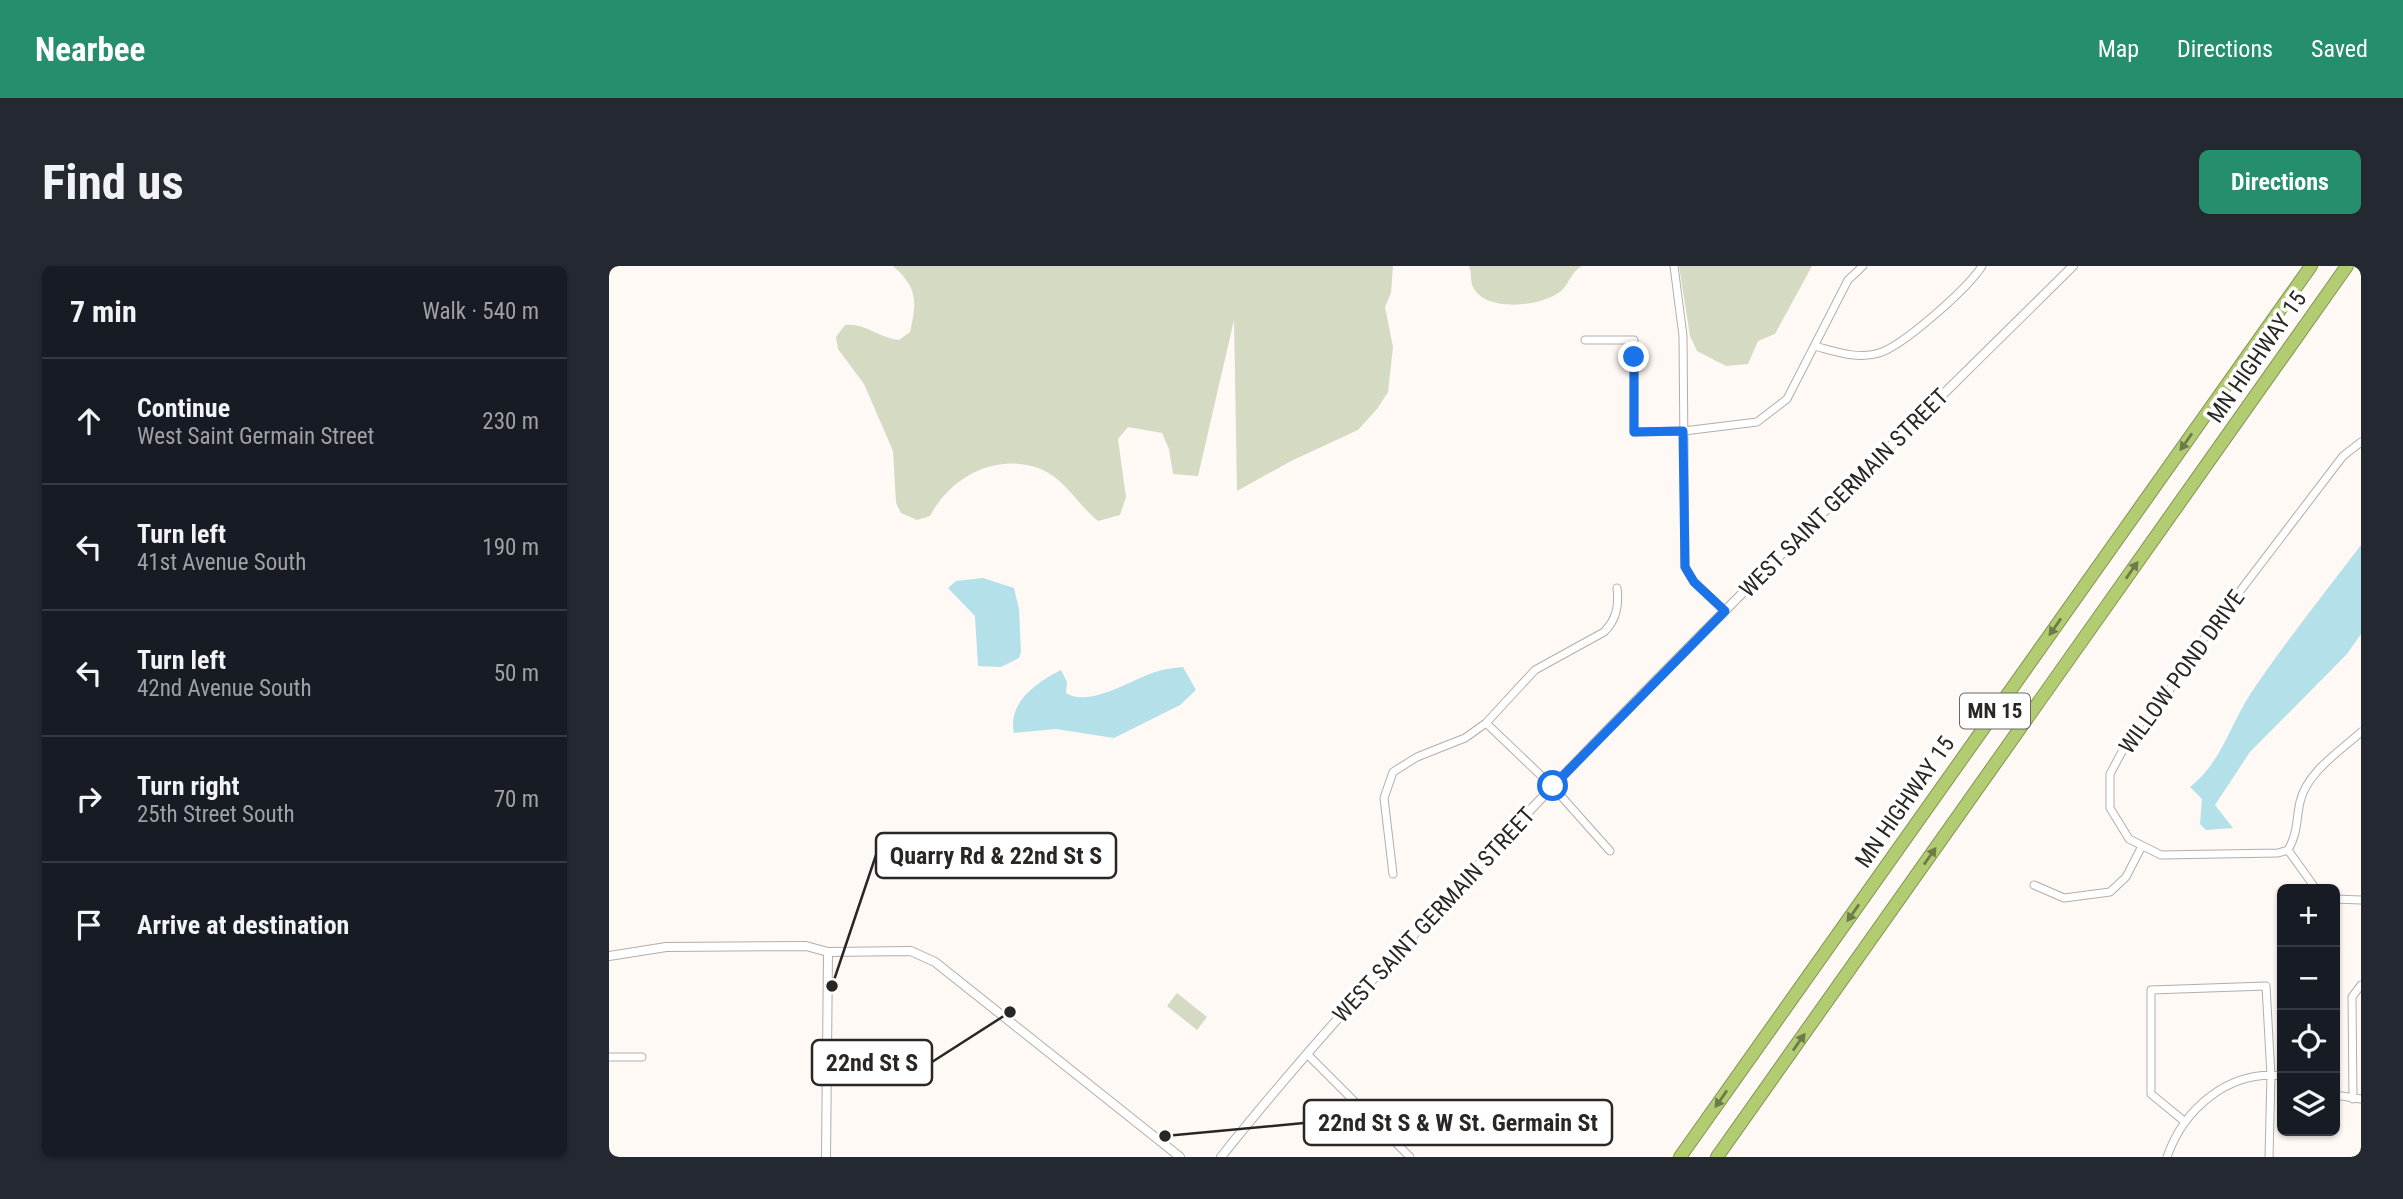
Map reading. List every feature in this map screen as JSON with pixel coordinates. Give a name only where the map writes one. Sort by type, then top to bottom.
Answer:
[{"type":"highway","name":"MN HIGHWAY 15","points":[[1680,1157],[2311,266]]},
{"type":"highway","name":"MN HIGHWAY 15","points":[[1717,1157],[2347,266]]},
{"type":"street","points":[[1674,266],[1676,300],[1683,335],[1685,567],[1694,582],[1725,611]]},
{"type":"street","points":[[1585,340],[1634,340],[1634,432],[1683,431],[1757,422],[1787,399],[1848,280],[1863,266]]},
{"type":"street","points":[[1814,346],[1849,355],[1877,354],[1906,340],[1982,266]]},
{"type":"street","name":"WEST SAINT GERMAIN STREET","points":[[1221,1157],[1307,1054],[1553,786],[1725,611],[2073,266]]},
{"type":"street","name":"WILLOW POND DRIVE","points":[[2288,850],[2278,853],[2161,855],[2129,839],[2110,808],[2110,774],[2125,746],[2148,727],[2186,662],[2343,456],[2361,442]]},
{"type":"street","points":[[1393,874],[1384,798],[1393,772],[1417,757],[1465,738],[1486,723],[1535,670],[1604,632],[1613,624],[1619,604],[1617,588]]},
{"type":"street","points":[[1486,723],[1553,786],[1610,851]]},
{"type":"street","points":[[2312,884],[2288,850],[2298,832],[2300,802],[2314,775],[2361,732]]},
{"type":"street","points":[[2034,885],[2064,898],[2110,892],[2126,877],[2142,845]]},
{"type":"street","points":[[2340,899],[2361,900]]},
{"type":"street","points":[[609,956],[666,947],[806,946],[828,952],[911,951],[935,962],[1180,1157]]},
{"type":"street","points":[[826,1157],[828,952]]},
{"type":"street","points":[[2357,1099],[2352,997],[2361,985]]},
{"type":"street","points":[[2184,1121],[2151,1094],[2151,990],[2266,986],[2271,1074],[2269,1157]]},
{"type":"street","points":[[1307,1054],[1410,1157]]},
{"type":"street","points":[[609,1056],[642,1057]]},
{"type":"street","points":[[2167,1157],[2184,1121],[2221,1089],[2256,1075],[2277,1075]]},
{"type":"green space","points":[[893,266],[1393,266],[1391,293],[1385,307],[1393,347],[1388,392],[1358,430],[1291,461],[1237,491],[1234,320],[1198,476],[1173,474],[1169,449],[1162,433],[1128,427],[1118,439],[1126,497],[1120,515],[1098,521],[1047,472],[1022,464],[1005,464],[975,472],[961,480],[949,490],[930,516],[917,520],[901,513],[896,503],[893,451],[864,384],[838,349],[836,337],[845,325],[859,326],[899,340],[910,332],[914,312],[913,296],[907,281]]},
{"type":"green space","points":[[1469,266],[1582,266],[1575,271],[1562,290],[1553,296],[1515,305],[1489,301],[1480,295],[1472,285]]},
{"type":"green space","points":[[1679,266],[1812,266],[1775,334],[1758,341],[1748,364],[1726,366],[1697,351],[1690,336]]},
{"type":"green space","points":[[1177,993],[1207,1017],[1197,1030],[1167,1006]]},
{"type":"water","points":[[2361,545],[2361,634],[2347,654],[2250,752],[2215,805],[2233,828],[2206,830],[2200,824],[2202,799],[2190,787],[2210,767],[2264,674]]},
{"type":"water","points":[[983,578],[1014,588],[1019,609],[1021,652],[1019,658],[1001,667],[978,666],[975,616],[948,588],[956,581]]},
{"type":"water","points":[[1183,667],[1196,690],[1180,705],[1114,738],[1056,729],[1014,733],[1013,722],[1019,703],[1034,687],[1061,670],[1067,682],[1066,693],[1087,697],[1111,691],[1155,672]]},
{"type":"place","name":"Quarry Rd & 22nd St S","points":[[832,986]]},
{"type":"place","name":"22nd St S","points":[[1010,1012]]},
{"type":"place","name":"22nd St S & W St. Germain St","points":[[1165,1136]]},
{"type":"route","points":[[1553,786],[1725,611],[1694,582],[1685,567],[1683,431],[1634,432],[1634,357]]}]
